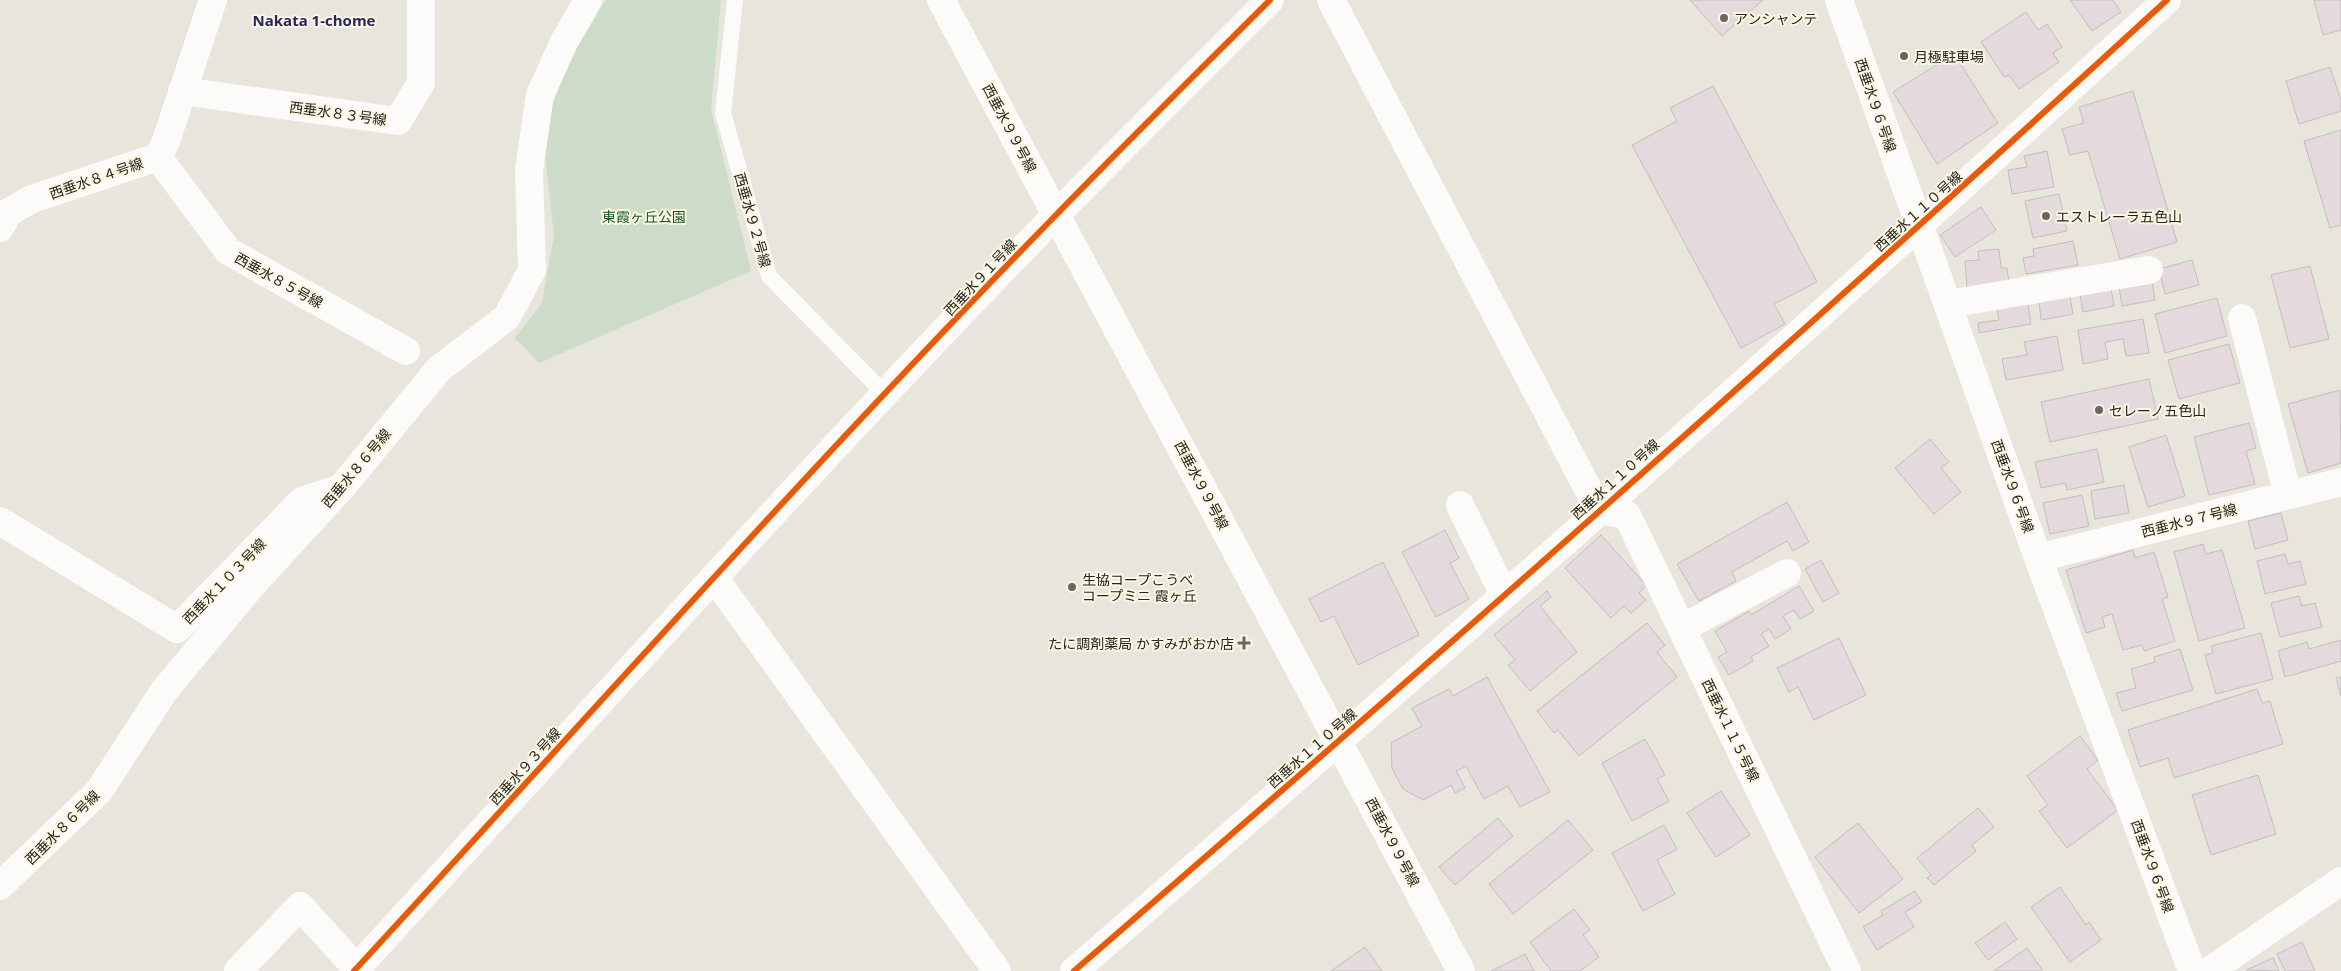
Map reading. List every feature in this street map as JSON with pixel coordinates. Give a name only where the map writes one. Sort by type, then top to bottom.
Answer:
[{"type":"street","name":"西垂水８４号線","points":[[0,228],[9,212],[32,199],[158,157],[166,141],[212,0]]},
{"type":"street","name":"西垂水８３号線","points":[[182,90],[398,121],[420,83],[421,0]]},
{"type":"street","name":"西垂水８６号線","points":[[0,886],[99,791],[164,691],[252,585],[342,487],[439,369],[507,317],[532,270],[529,170],[540,95],[564,42],[588,0]]},
{"type":"street","name":"西垂水９９号線","points":[[941,0],[1461,971]]},
{"type":"street","name":"西垂水９１号線","points":[[714,577],[1056,214],[1270,0]]},
{"type":"street","points":[[1331,0],[1599,510]]},
{"type":"street","name":"西垂水９６号線","points":[[1839,0],[2038,558],[2192,971]]},
{"type":"street","name":"西垂水１１０号線","points":[[1074,971],[1340,742],[1504,594],[1920,226],[2167,0]]},
{"type":"street","name":"西垂水８５号線","points":[[158,157],[228,251],[406,351]]},
{"type":"street","points":[[1948,304],[2149,270]]},
{"type":"street","points":[[2242,318],[2288,495]]},
{"type":"street","name":"西垂水９７号線","points":[[2038,558],[2341,482]]},
{"type":"street","name":"西垂水１０３号線","points":[[0,521],[177,629],[302,501],[342,487]]},
{"type":"street","points":[[1460,505],[1504,594]]},
{"type":"street","name":"西垂水１１５号線","points":[[1599,510],[1627,515],[1847,971]]},
{"type":"street","points":[[1682,628],[1787,574]]},
{"type":"street","points":[[714,577],[997,971]]},
{"type":"street","name":"西垂水９３号線","points":[[357,970],[714,577]]},
{"type":"street","points":[[2209,971],[2341,881]]},
{"type":"street","points":[[238,971],[300,906],[357,970]]},
{"type":"lane","name":"西垂水９２号線","points":[[736,0],[723,113],[769,276],[886,395]]},
{"type":"green space","name":"東霞ヶ丘公園","points":[[606,0],[721,0],[711,109],[751,271],[539,363],[515,338],[542,303],[554,235],[542,128],[576,49]]},
{"type":"building","name":"アンシャンテ","points":[[1690,0],[1763,0],[1722,36]]},
{"type":"building","points":[[2070,0],[2113,0],[2121,12],[2092,31]]},
{"type":"building","points":[[2314,0],[2341,0],[2341,30],[2323,35]]},
{"type":"building","points":[[2026,12],[2038,30],[2047,24],[2062,47],[2053,53],[2059,62],[2019,89],[2009,75],[2004,77],[1981,42]]},
{"type":"building","points":[[1954,54],[1998,123],[1937,164],[1893,92]]},
{"type":"building","points":[[2330,67],[2341,100],[2341,111],[2299,124],[2286,81]]},
{"type":"building","points":[[1713,86],[1817,282],[1774,304],[1785,324],[1741,348],[1632,145],[1677,121],[1670,108]]},
{"type":"building","points":[[2133,91],[2177,242],[2120,259],[2088,151],[2070,155],[2062,129],[2084,123],[2079,107]]},
{"type":"building","points":[[2341,130],[2341,225],[2330,228],[2304,141]]},
{"type":"building","points":[[2047,151],[2054,187],[2012,194],[2008,170],[2027,167],[2024,156]]},
{"type":"building","name":"エストレーラ五色山","points":[[2059,194],[2067,231],[2033,238],[2025,201]]},
{"type":"building","points":[[1981,207],[1996,230],[1955,257],[1940,235]]},
{"type":"building","points":[[2073,241],[2078,265],[2026,274],[2023,258],[2034,256],[2033,249]]},
{"type":"building","points":[[1999,249],[2001,268],[2007,268],[2009,283],[1967,287],[1965,261],[1979,260],[1978,251]]},
{"type":"building","points":[[2192,260],[2199,285],[2165,294],[2159,269]]},
{"type":"building","points":[[2310,266],[2329,339],[2290,348],[2271,275]]},
{"type":"building","points":[[2152,281],[2155,300],[2122,306],[2119,287]]},
{"type":"building","points":[[2111,288],[2114,306],[2083,312],[2080,294]]},
{"type":"building","points":[[2070,297],[2073,314],[2041,320],[2039,302]]},
{"type":"building","points":[[2217,298],[2227,336],[2165,353],[2155,314]]},
{"type":"building","points":[[2028,304],[2031,324],[1979,333],[1978,323],[1999,320],[1997,309]]},
{"type":"building","points":[[2143,319],[2149,353],[2126,356],[2123,339],[2105,342],[2108,359],[2083,364],[2078,330]]},
{"type":"building","points":[[2057,336],[2063,370],[2006,380],[2002,359],[2027,355],[2024,342]]},
{"type":"building","points":[[2229,344],[2240,383],[2179,399],[2168,360]]},
{"type":"building","name":"セレーノ五色山","points":[[2149,379],[2158,419],[2050,442],[2041,402]]},
{"type":"building","points":[[2340,390],[2341,463],[2308,473],[2288,404]]},
{"type":"building","points":[[2249,423],[2256,448],[2246,451],[2255,484],[2209,495],[2194,437]]},
{"type":"building","points":[[2166,435],[2185,496],[2148,507],[2129,447]]},
{"type":"building","points":[[1930,439],[1949,462],[1941,468],[1961,492],[1934,514],[1895,468]]},
{"type":"building","points":[[2097,449],[2104,482],[2067,490],[2065,483],[2041,488],[2035,462]]},
{"type":"building","points":[[2124,485],[2129,513],[2095,519],[2091,491]]},
{"type":"building","points":[[2082,495],[2089,526],[2050,534],[2043,503]]},
{"type":"building","points":[[1787,502],[1809,542],[1793,551],[1787,541],[1732,572],[1736,581],[1699,601],[1677,564]]},
{"type":"building","points":[[2281,513],[2288,540],[2255,549],[2248,521]]},
{"type":"building","points":[[1445,530],[1459,558],[1450,563],[1469,599],[1436,617],[1402,552]]},
{"type":"building","points":[[1601,535],[1646,585],[1639,593],[1646,600],[1631,613],[1624,606],[1611,618],[1565,568]]},
{"type":"building","points":[[2203,544],[2206,554],[2222,550],[2245,628],[2199,641],[2174,552]]},
{"type":"building","points":[[2133,550],[2135,558],[2154,552],[2168,597],[2162,599],[2175,641],[2144,651],[2142,645],[2123,650],[2112,614],[2102,617],[2105,627],[2086,633],[2066,570]]},
{"type":"building","points":[[2285,554],[2288,564],[2300,561],[2306,584],[2265,594],[2257,561]]},
{"type":"building","points":[[1821,560],[1839,593],[1823,602],[1805,569]]},
{"type":"building","points":[[1383,562],[1419,635],[1358,665],[1334,616],[1321,622],[1309,599]]},
{"type":"building","points":[[1799,586],[1814,611],[1800,619],[1794,610],[1783,616],[1791,629],[1775,639],[1769,629],[1761,634],[1769,646],[1751,657],[1753,661],[1729,675],[1718,657],[1727,652],[1715,631],[1749,611],[1751,615]]},
{"type":"building","points":[[1547,591],[1551,597],[1540,606],[1577,652],[1530,691],[1508,665],[1515,660],[1494,635]]},
{"type":"building","points":[[2299,596],[2302,606],[2315,603],[2322,627],[2280,637],[2271,603]]},
{"type":"building","points":[[1647,623],[1665,645],[1657,652],[1677,677],[1579,756],[1558,730],[1554,733],[1537,711]]},
{"type":"building","points":[[2261,633],[2273,679],[2216,694],[2205,655],[2213,653],[2211,646]]},
{"type":"building","points":[[1839,638],[1866,695],[1814,720],[1798,687],[1789,692],[1777,668]]},
{"type":"building","points":[[2341,640],[2341,661],[2285,677],[2278,651],[2307,642],[2309,649]]},
{"type":"building","points":[[2180,649],[2193,690],[2122,711],[2116,693],[2136,688],[2131,669],[2155,662],[2154,657]]},
{"type":"building","points":[[1487,677],[1550,792],[1520,807],[1508,786],[1484,799],[1466,766],[1456,771],[1465,788],[1455,793],[1451,785],[1423,800],[1403,789],[1392,768],[1391,743],[1422,726],[1412,708],[1449,689],[1453,696]]},
{"type":"building","points":[[2341,677],[2341,696],[2336,678]]},
{"type":"building","points":[[2257,689],[2262,703],[2270,701],[2283,744],[2174,778],[2168,758],[2140,767],[2128,730]]},
{"type":"building","points":[[2080,736],[2098,760],[2087,769],[2118,810],[2067,848],[2039,811],[2048,805],[2027,776]]},
{"type":"building","points":[[1645,739],[1665,775],[1657,779],[1669,801],[1632,821],[1602,763]]},
{"type":"building","points":[[2258,775],[2276,834],[2211,855],[2192,795]]},
{"type":"building","points":[[1721,791],[1750,835],[1716,857],[1687,813]]},
{"type":"building","points":[[1978,808],[1994,827],[1972,845],[1976,851],[1934,885],[1927,878],[1931,875],[1917,858]]},
{"type":"building","points":[[1498,818],[1513,836],[1455,885],[1439,867]]},
{"type":"building","points":[[1568,820],[1593,850],[1513,914],[1489,884]]},
{"type":"building","points":[[1858,823],[1903,879],[1859,913],[1815,857]]},
{"type":"building","points":[[1664,825],[1677,849],[1657,860],[1675,894],[1643,911],[1612,853]]},
{"type":"building","points":[[2060,887],[2086,925],[2089,922],[2101,940],[2070,962],[2031,907]]},
{"type":"building","points":[[1915,891],[1922,902],[1905,912],[1914,927],[1877,950],[1863,927],[1883,915],[1881,911]]},
{"type":"building","points":[[1574,909],[1590,930],[1583,935],[1599,957],[1580,971],[1551,971],[1530,942]]},
{"type":"building","points":[[2005,922],[2017,939],[1988,960],[1975,943]]},
{"type":"building","points":[[2302,942],[2315,971],[2285,971],[2277,954]]},
{"type":"building","points":[[1365,947],[1382,971],[1331,971]]},
{"type":"building","points":[[2027,948],[2043,971],[1994,971]]},
{"type":"building","points":[[1525,954],[1534,971],[1491,971]]},
{"type":"building","points":[[2273,958],[2279,971],[2246,970]]},
{"type":"cycle path","points":[[354,971],[878,400],[1083,187],[1270,0]]},
{"type":"cycle path","points":[[1074,971],[1624,489],[1897,246],[2167,0]]},
{"type":"place","name":"アンシャンテ","points":[[1724,18]]},
{"type":"place","name":"月極駐車場","points":[[1904,56]]},
{"type":"place","name":"エストレーラ五色山","points":[[2046,216]]},
{"type":"place","name":"セレーノ五色山","points":[[2099,410]]},
{"type":"place","name":"生協コープこうべ コープミニ 霞ヶ丘","points":[[1072,587]]},
{"type":"place","name":"たに調剤薬局 かすみがおか店","points":[[1244,643]]},
{"type":"district","name":"Nakata 1-chome","points":[[314,20]]}]
